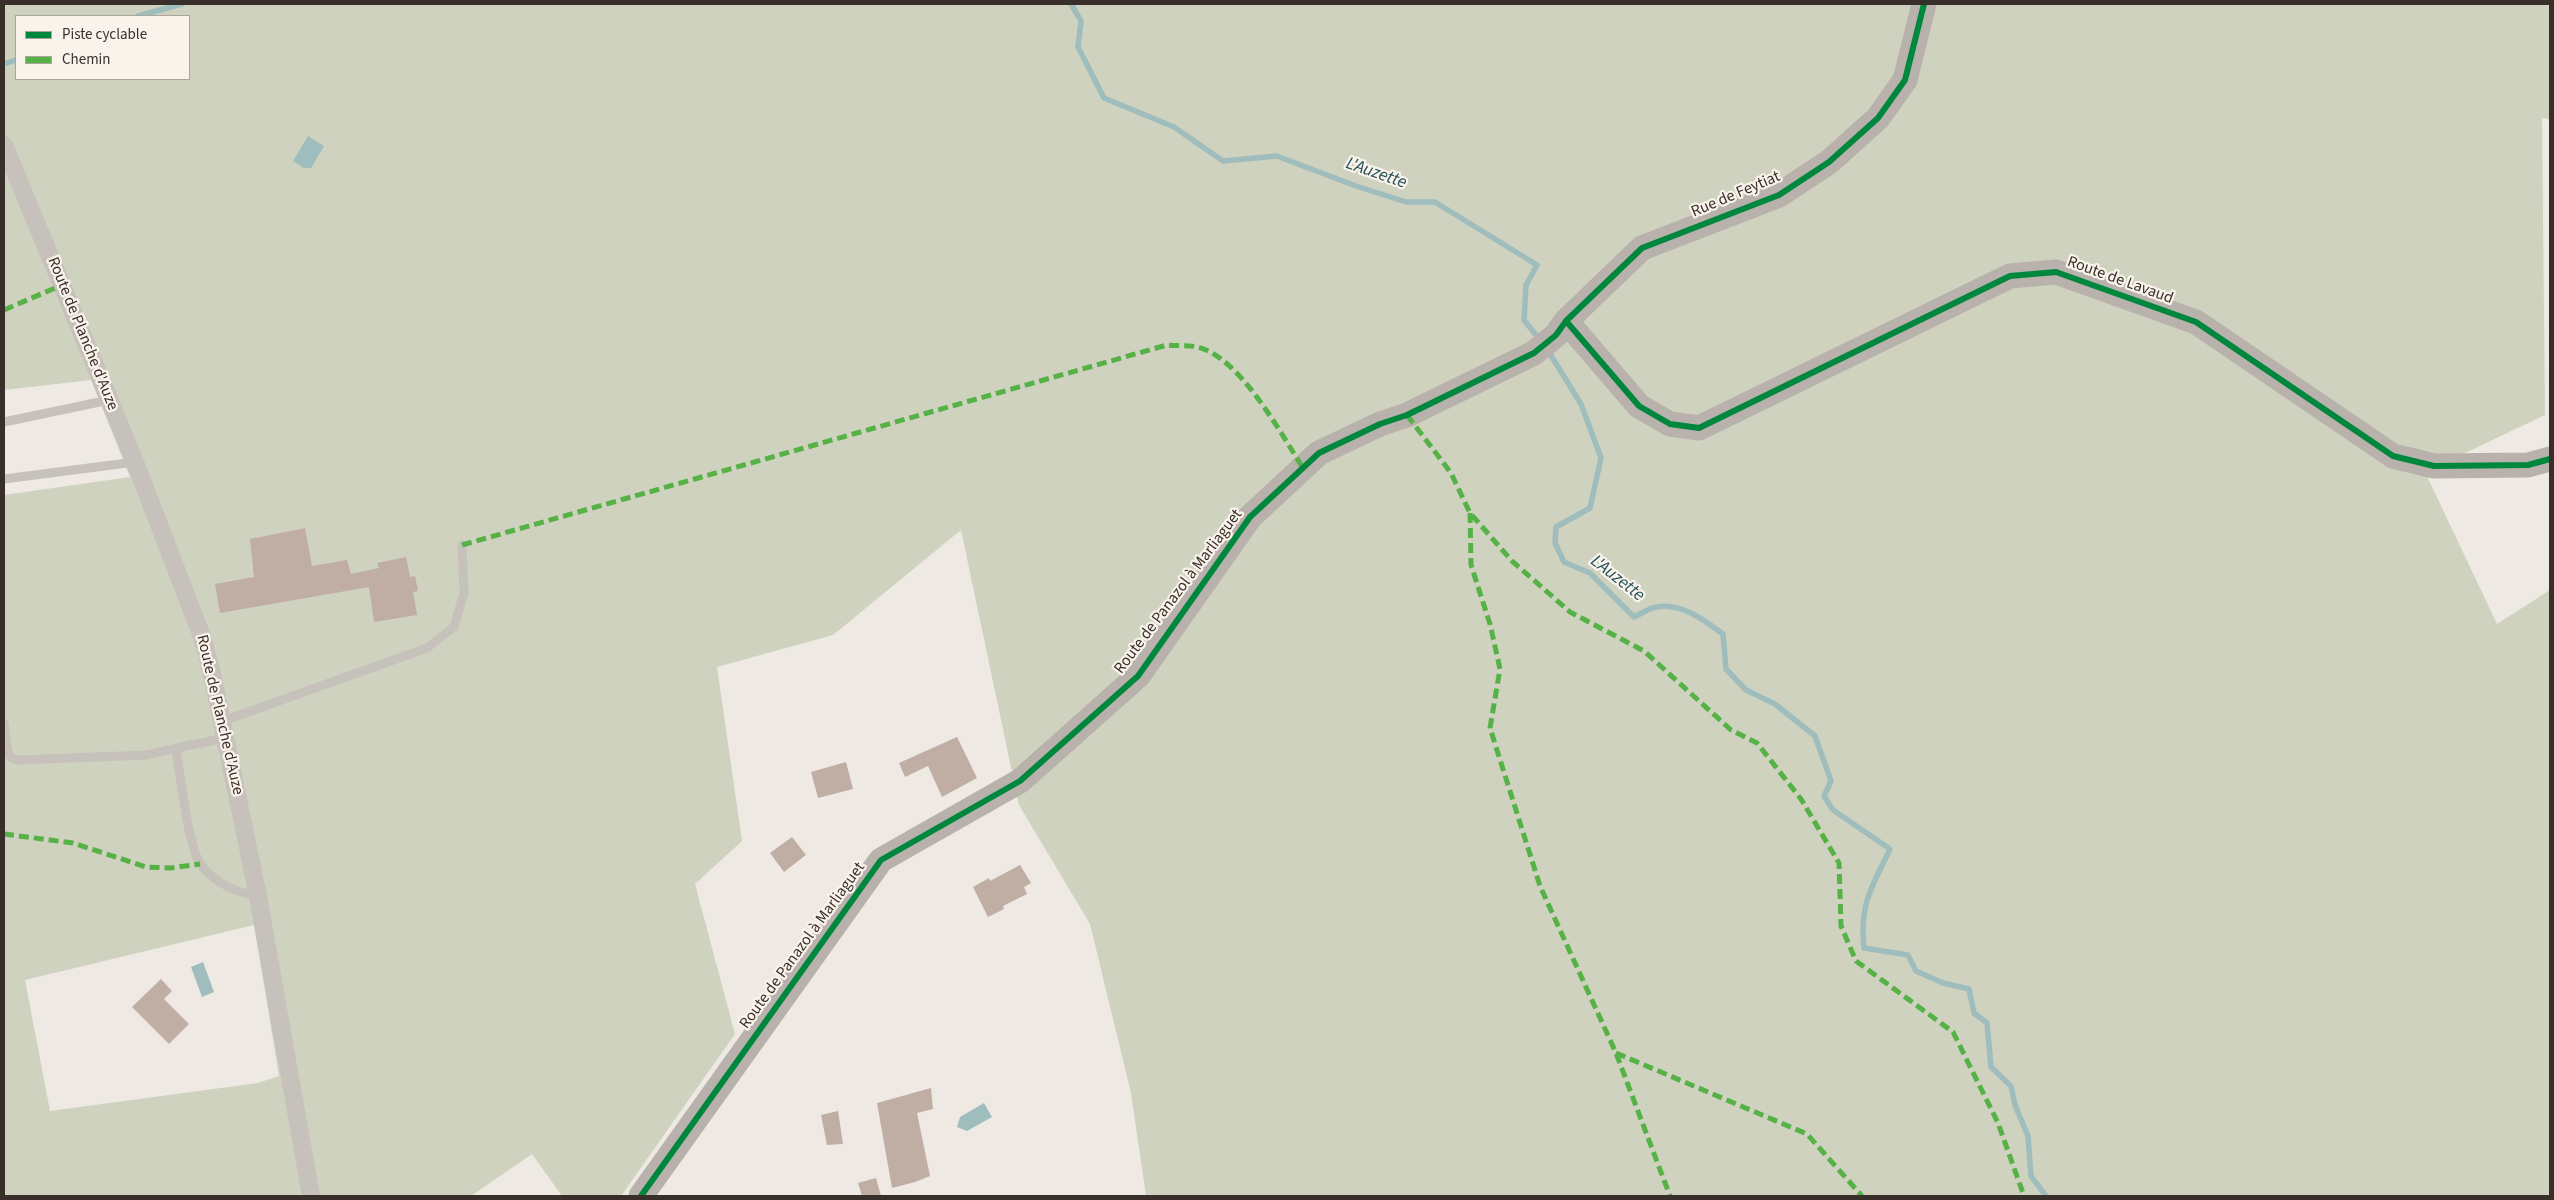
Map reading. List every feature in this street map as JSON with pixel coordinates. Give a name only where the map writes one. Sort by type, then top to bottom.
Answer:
[{"type":"street","name":"Rue de Feytiat","points":[[1561,328],[1642,248],[1779,195],[1829,162],[1878,118],[1905,80],[1924,4]]},
{"type":"street","name":"Route de Planche d'Auze","points":[[4,145],[135,462],[201,634],[223,721],[258,896],[311,1196]]},
{"type":"street","name":"Route de Lavaud","points":[[1561,328],[1639,406],[1670,424],[1700,428],[2010,276],[2056,272],[2196,322],[2393,456],[2434,466],[2528,465],[2550,458]]},
{"type":"street","name":"Route de Panazol à Marliaguet","points":[[641,1196],[881,860],[1020,781],[1138,676],[1250,517],[1319,453],[1380,424],[1407,415],[1534,353],[1561,328]]},
{"type":"lane","points":[[4,422],[109,400]]},
{"type":"lane","points":[[4,479],[135,462]]},
{"type":"lane","points":[[223,721],[427,648],[454,627],[464,593],[462,545]]},
{"type":"lane","points":[[4,723],[8,752],[11,758],[18,760],[148,755],[226,738]]},
{"type":"lane","points":[[176,748],[193,847],[200,864],[211,875],[232,889],[258,896]]},
{"type":"green space","points":[[4,4],[2550,4],[2550,119],[2542,118],[2545,415],[2425,472],[2497,624],[2550,590],[2550,1196],[1146,1196],[1131,1093],[1090,924],[1019,805],[961,530],[833,635],[717,667],[742,841],[695,884],[735,1034],[621,1196],[562,1196],[532,1154],[471,1196],[4,1196],[4,495],[130,477],[91,380],[4,390]],"holes":[[[254,925],[279,1076],[258,1083],[50,1111],[25,980]]]},
{"type":"water","points":[[308,136],[324,146],[311,168],[304,168],[293,161]]},
{"type":"water","points":[[203,962],[214,992],[202,997],[191,967]]},
{"type":"water","points":[[984,1103],[992,1117],[967,1131],[957,1127],[960,1117]]},
{"type":"building","points":[[305,528],[312,566],[347,560],[351,574],[379,568],[377,563],[406,557],[410,577],[415,576],[418,591],[413,592],[417,615],[374,622],[369,587],[220,613],[215,584],[254,577],[250,539]]},
{"type":"building","points":[[957,737],[977,778],[942,797],[928,766],[905,777],[899,763]]},
{"type":"building","points":[[846,762],[853,789],[818,798],[811,772]]},
{"type":"building","points":[[792,837],[806,855],[784,872],[770,853]]},
{"type":"building","points":[[1020,865],[1031,883],[1024,887],[1027,894],[1003,906],[1004,909],[988,917],[973,887],[989,878],[990,881]]},
{"type":"building","points":[[161,979],[172,991],[164,999],[189,1024],[169,1044],[132,1007]]},
{"type":"building","points":[[931,1088],[933,1109],[917,1113],[930,1176],[892,1188],[877,1103]]},
{"type":"building","points":[[838,1111],[843,1144],[827,1145],[821,1115]]},
{"type":"building","points":[[876,1178],[881,1196],[862,1196],[858,1183]]},
{"type":"waterway","name":"L'Auzette","points":[[142,15],[182,4]]},
{"type":"waterway","name":"L'Auzette","points":[[1071,4],[1081,21],[1078,47],[1104,98],[1174,127],[1223,161],[1277,156],[1356,186],[1406,202],[1435,202],[1537,265],[1526,285],[1524,320],[1540,340]]},
{"type":"waterway","name":"L'Auzette","points":[[4,64],[15,60]]},
{"type":"waterway","name":"L'Auzette","points":[[1547,349],[1581,404],[1601,458],[1590,508],[1556,527],[1555,543],[1564,562],[1590,573],[1634,617],[1653,608],[1665,606],[1692,613],[1708,623],[1723,634],[1726,669],[1746,690],[1775,704],[1815,736],[1831,781],[1824,796],[1833,810],[1890,849],[1868,896],[1865,907],[1863,919],[1864,948],[1908,955],[1916,971],[1943,983],[1969,989],[1974,1013],[1987,1023],[1991,1067],[2011,1086],[2015,1105],[2028,1136],[2031,1176],[2046,1196]]},
{"type":"marked path","points":[[4,310],[62,285]]},
{"type":"marked path","points":[[462,545],[1167,345],[1198,347],[1214,354],[1229,365],[1258,398],[1303,468]]},
{"type":"marked path","points":[[1407,415],[1451,473],[1470,513],[1512,561],[1570,612],[1644,651],[1731,730],[1757,743],[1801,799],[1839,863],[1841,926],[1856,961],[1953,1032],[1998,1123],[2024,1196]]},
{"type":"marked path","points":[[1470,513],[1471,565],[1490,624],[1500,669],[1490,728],[1540,886],[1616,1053],[1670,1196]]},
{"type":"marked path","points":[[4,834],[73,843],[146,867],[170,868],[200,864]]},
{"type":"marked path","points":[[1616,1053],[1807,1134],[1862,1196]]},
{"type":"cycle path","points":[[641,1196],[881,860],[1020,781],[1138,676],[1250,517],[1319,453],[1380,424],[1407,415],[1534,353],[1556,335],[1566,321],[1642,248],[1779,195],[1829,162],[1878,118],[1905,80],[1924,4]]},
{"type":"cycle path","points":[[1566,321],[1639,406],[1670,424],[1699,428],[2010,276],[2056,272],[2196,322],[2393,456],[2434,466],[2528,465],[2550,459]]}]
